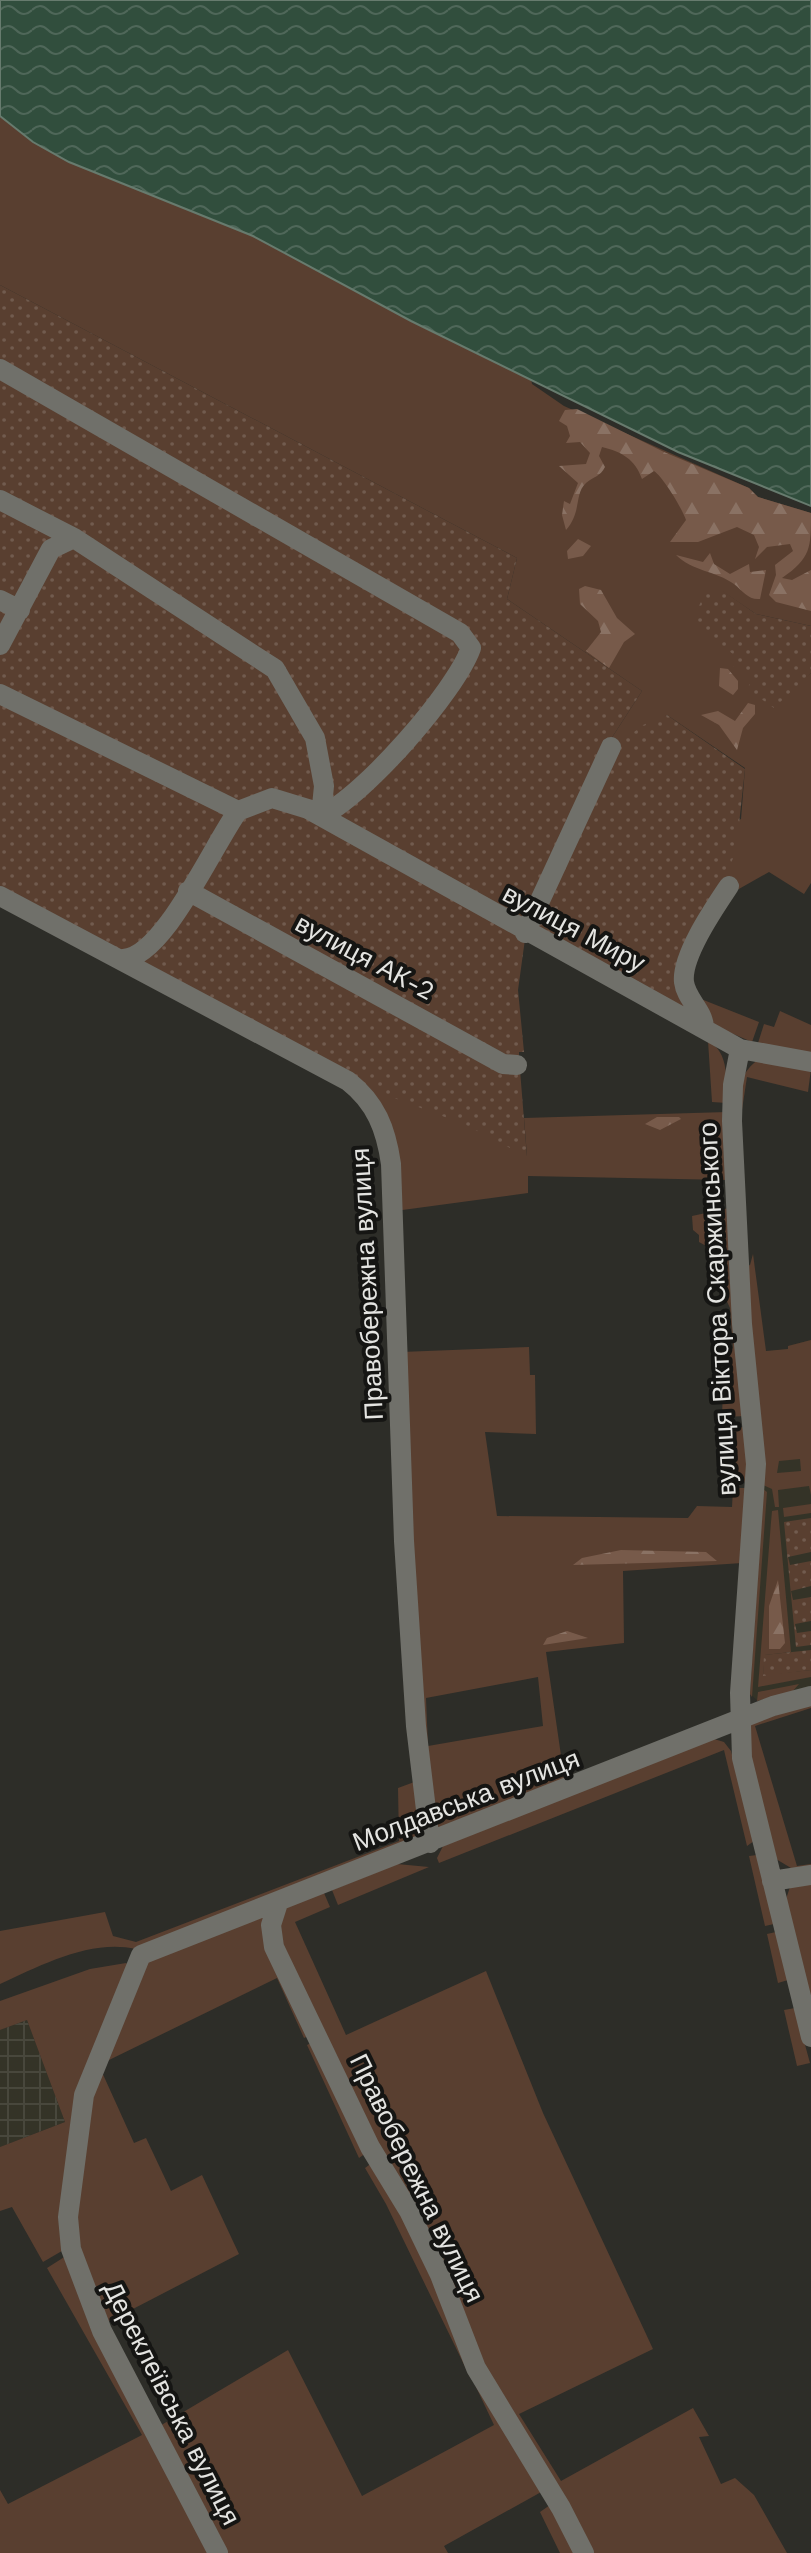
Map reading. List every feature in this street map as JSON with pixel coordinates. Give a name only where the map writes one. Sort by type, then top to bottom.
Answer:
[{"type":"street","points":[[0,369],[460,633],[471,648],[466,662],[439,700],[378,773],[355,796],[321,816]]},
{"type":"street","points":[[0,500],[74,538],[275,669],[315,738],[324,786],[321,816]]},
{"type":"street","points":[[0,645],[51,549],[74,538]]},
{"type":"street","points":[[0,600],[20,610]]},
{"type":"street","points":[[0,694],[238,811],[165,930],[146,952],[123,959]]},
{"type":"street","points":[[525,933],[611,747]]},
{"type":"street","name":"вулиця Миру","points":[[238,811],[272,798],[288,800],[740,1049],[811,1062]]},
{"type":"street","points":[[704,1027],[704,1020],[687,992],[684,973],[708,918],[729,886]]},
{"type":"street","name":"вулиця АК-2","points":[[188,891],[503,1064],[517,1065]]},
{"type":"street","name":"Правобережна вулиця","points":[[0,896],[348,1081],[368,1100],[383,1125],[391,1164],[404,1541],[416,1726],[430,1843]]},
{"type":"street","points":[[146,952],[152,975]]},
{"type":"street","name":"вулиця Віктора Скаржинського","points":[[740,1049],[733,1085],[732,1121],[742,1324],[756,1464],[740,1720],[742,1758],[811,2037]]},
{"type":"street","name":"Молдавська вулиця","points":[[141,1955],[740,1720],[811,1696]]},
{"type":"street","points":[[772,1881],[811,1875]]},
{"type":"street","name":"Правобережна вулиця","points":[[278,1903],[271,1925],[274,1947],[370,2147],[428,2250],[476,2368],[561,2508],[584,2553]]},
{"type":"street","name":"Дереклеївська вулиця","points":[[141,1955],[84,2095],[68,2217],[71,2249],[102,2331],[218,2553]]},
{"type":"shaded area","points":[[0,116],[69,162],[253,236],[531,379],[532,384],[564,406],[749,488],[758,497],[811,513],[811,626],[756,614],[722,591],[802,680],[811,673],[811,883],[804,894],[769,872],[730,894],[688,976],[701,999],[759,1022],[752,1042],[710,1024],[682,969],[698,1015],[534,929],[741,819],[745,768],[667,715],[620,746],[609,742],[642,691],[507,599],[517,558],[0,285]]},
{"type":"shaded area","points":[[0,285],[517,558],[507,599],[642,691],[609,742],[522,924],[260,793],[146,947],[119,953],[0,891]]},
{"type":"shaded area","points":[[706,591],[723,591],[756,614],[811,626],[811,673],[774,708],[747,689],[751,682],[732,665],[737,657],[691,623]]},
{"type":"shaded area","points":[[667,715],[745,769],[736,852],[668,999],[534,929],[613,748],[643,725]]},
{"type":"shaded area","points":[[277,802],[525,939],[518,990],[524,1052],[519,1052],[519,1062],[199,895],[233,822]]},
{"type":"shaded area","points":[[187,900],[520,1070],[527,1157],[466,1125],[360,1085],[151,968],[150,955]]},
{"type":"shaded area","points":[[150,955],[527,1156],[524,1118],[727,1112],[746,1416],[722,1417],[724,1355],[733,1348],[730,1308],[712,1269],[708,1247],[699,1242],[699,1235],[693,1230],[692,1216],[729,1208],[727,1180],[528,1176],[528,1193],[395,1211],[369,1095],[134,962]]},
{"type":"shaded area","points":[[780,1011],[811,1025],[811,1056],[758,1043],[764,1024],[774,1027]]},
{"type":"shaded area","points":[[708,1041],[720,1052],[723,1060],[727,1103],[712,1102]]},
{"type":"shaded area","points":[[758,1060],[811,1069],[808,1092],[747,1077],[740,1123],[742,1081],[745,1073]]},
{"type":"shaded area","points":[[753,1254],[766,1351],[788,1349],[788,1346],[811,1340],[811,1495],[809,1486],[778,1490],[779,1507],[775,1507],[772,1489],[763,1485],[745,1267],[750,1265]],"holes":[[[800,1459],[801,1471],[777,1473],[779,1461]]]},
{"type":"shaded area","points":[[811,1340],[811,1687],[759,1702],[750,1694],[751,1353],[788,1349],[788,1346]]},
{"type":"shaded area","points":[[529,1347],[530,1375],[535,1375],[536,1434],[485,1432],[497,1516],[688,1518],[697,1506],[732,1507],[733,1488],[747,1488],[742,1563],[623,1571],[624,1643],[546,1652],[565,1783],[442,1830],[429,1821],[401,1352]],"holes":[[[538,1677],[543,1726],[428,1746],[426,1698]]]},
{"type":"shaded area","points":[[747,1427],[748,1482],[734,1480],[735,1456],[722,1436],[722,1428]]},
{"type":"shaded area","points":[[763,1489],[767,1492],[752,1697],[750,1694]]},
{"type":"shaded area","points":[[811,1504],[811,1513],[784,1517],[783,1508]]},
{"type":"shaded area","points":[[778,1510],[791,1652],[765,1655],[763,1675],[811,1670],[811,1677],[758,1687],[772,1511]]},
{"type":"shaded area","points":[[811,1518],[811,1552],[788,1557],[790,1565],[811,1561],[811,1586],[791,1591],[793,1600],[811,1597],[811,1621],[795,1624],[797,1633],[811,1631],[811,1645],[796,1647],[784,1522]]},
{"type":"shaded area","points":[[811,1650],[811,1670],[763,1676],[764,1655]]},
{"type":"shaded area","points":[[799,1684],[792,1692],[757,1701],[758,1692]]},
{"type":"shaded area","points":[[811,1704],[811,1708],[755,1726],[797,1866],[811,1864],[811,1869],[796,1871],[776,1859],[748,1751],[749,1724]]},
{"type":"shaded area","points":[[714,1739],[724,1742],[731,1751],[754,1841],[747,1846],[724,1750],[439,1863],[437,1858],[443,1846]]},
{"type":"shaded area","points":[[417,1781],[420,1839],[136,1949],[119,1947],[84,1951],[49,1962],[0,1984],[0,1931],[105,1912],[113,1936],[136,1942],[399,1841],[398,1788]]},
{"type":"shaded area","points":[[757,1855],[774,1924],[765,1926],[749,1856]]},
{"type":"shaded area","points":[[397,1864],[429,1867],[338,1905],[332,1890]]},
{"type":"shaded area","points":[[811,1882],[811,2003],[785,1902],[790,1887]]},
{"type":"shaded area","points":[[324,1893],[330,1907],[295,1922],[346,2035],[486,1971],[543,2113],[653,2349],[519,2414],[561,2481],[693,2408],[709,2436],[699,2437],[721,2484],[735,2478],[754,2495],[787,2553],[587,2553],[511,2418],[275,1936],[282,1909]]},
{"type":"shaded area","points":[[269,1913],[313,2034],[304,2038],[277,1978],[107,2061],[101,2070],[134,2143],[146,2138],[171,2191],[202,2175],[239,2254],[104,2324],[71,2217],[88,2091],[149,1959]]},
{"type":"shaded area","points":[[776,1932],[788,1980],[778,1983],[767,1934]]},
{"type":"shaded area","points":[[126,1963],[132,1968],[93,2055],[67,2248],[43,2262],[12,2207],[0,2211],[0,2147],[65,2122],[27,2020],[0,2030],[0,2001],[90,1969]]},
{"type":"shaded area","points":[[795,2008],[810,2063],[797,2066],[784,2010]]},
{"type":"shaded area","points":[[27,2020],[65,2122],[0,2147],[0,2030]]},
{"type":"shaded area","points":[[317,2040],[370,2150],[359,2158],[307,2045]]},
{"type":"shaded area","points":[[376,2160],[408,2217],[471,2379],[386,2204],[365,2168]]},
{"type":"shaded area","points":[[69,2254],[216,2553],[0,2553],[0,2490],[8,2504],[142,2435],[47,2268]]},
{"type":"shaded area","points":[[288,2350],[362,2496],[494,2425],[476,2387],[482,2384],[580,2553],[560,2553],[540,2512],[550,2505],[543,2491],[444,2546],[448,2553],[222,2553],[158,2427]]},
{"type":"green space","points":[[577,409],[664,452],[749,488],[758,497],[811,513],[811,535],[804,558],[782,578],[792,580],[811,570],[811,611],[776,602],[769,595],[776,575],[775,565],[793,551],[790,544],[767,547],[755,559],[759,547],[754,535],[737,527],[698,542],[670,542],[686,520],[672,493],[654,471],[642,479],[632,461],[609,449],[602,447],[599,456],[605,467],[582,487],[574,517],[566,530],[562,515],[564,501],[570,504],[578,483],[559,466],[586,464],[590,453],[580,442],[566,443],[570,436],[567,426],[559,421],[565,410]]},
{"type":"green space","points":[[578,539],[591,546],[583,556],[568,559],[567,551]]},
{"type":"green space","points":[[710,553],[714,564],[730,574],[749,564],[750,572],[766,570],[760,599],[749,597],[734,584],[676,555],[703,562]]},
{"type":"green space","points":[[585,586],[601,590],[617,618],[635,634],[624,642],[609,668],[586,651],[601,632],[598,621],[580,604],[579,589]]},
{"type":"green space","points":[[720,668],[728,669],[738,681],[738,689],[733,695],[719,686]]},
{"type":"green space","points":[[748,703],[755,705],[755,714],[743,728],[737,750],[719,725],[701,715],[718,711],[735,721]]},
{"type":"green space","points":[[657,1117],[681,1119],[660,1130],[645,1124]]},
{"type":"green space","points":[[621,1550],[706,1552],[717,1561],[573,1565],[582,1558]]},
{"type":"green space","points":[[778,1580],[785,1643],[780,1649],[769,1649],[769,1606]]},
{"type":"green space","points":[[567,1631],[588,1638],[543,1645],[547,1638]]},
{"type":"water","points":[[0,0],[811,0],[811,506],[678,452],[411,321],[253,236],[69,162],[33,142],[0,116]]}]
